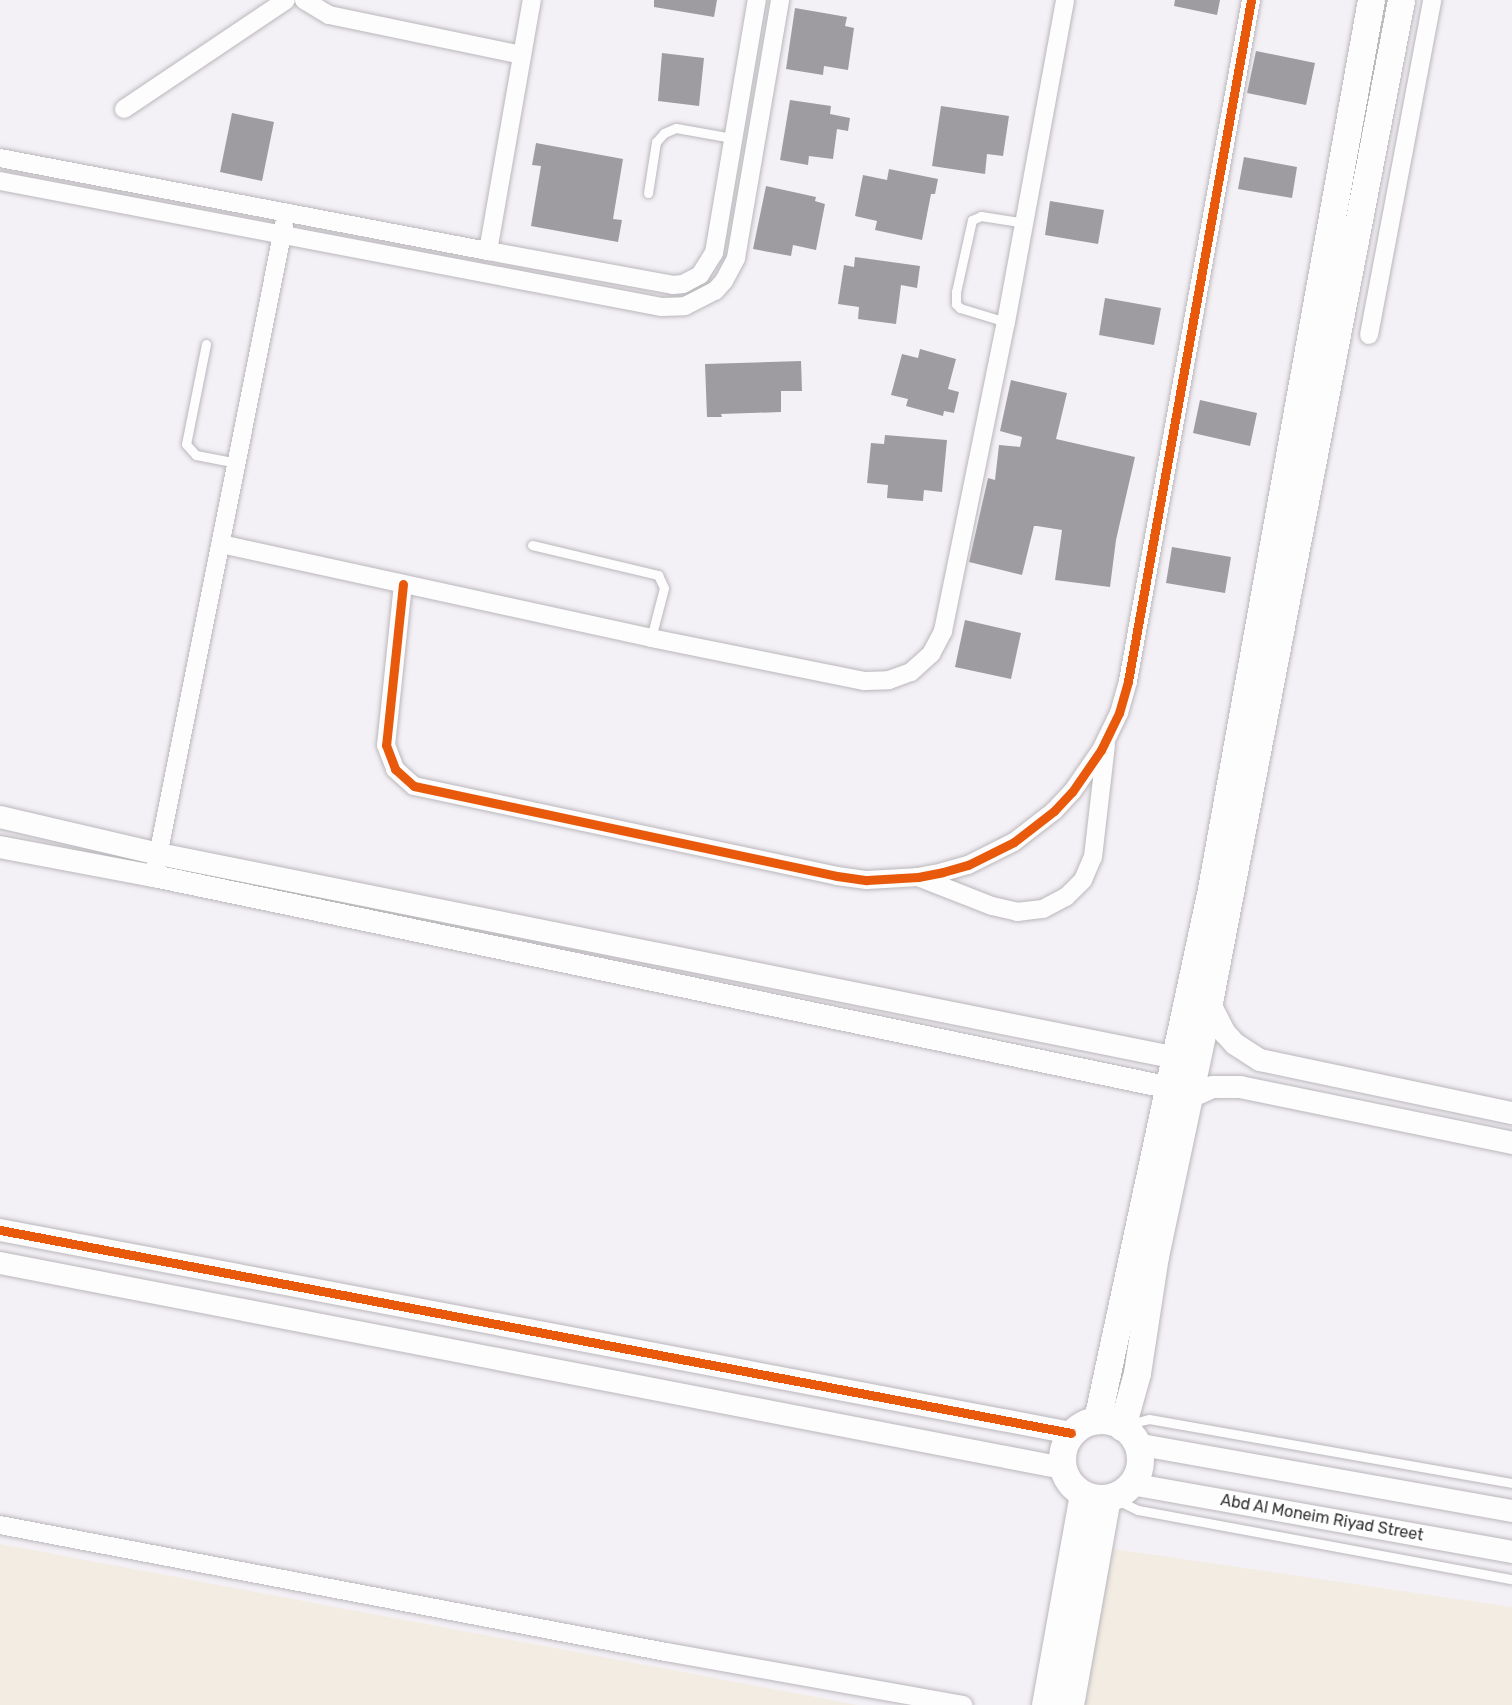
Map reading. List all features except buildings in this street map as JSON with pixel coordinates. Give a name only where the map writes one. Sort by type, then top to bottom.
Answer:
[{"type":"main road","points":[[1046,1705],[1108,1493],[1139,1464],[1121,1430],[1137,1373],[1144,1253],[1179,1093],[1209,1002],[1221,891],[1371,0]]},
{"type":"main road","points":[[1179,1093],[1177,1058],[1221,891],[1401,0]]},
{"type":"main road","points":[[1108,1493],[1070,1483],[1063,1468],[1063,1449],[1071,1433],[1079,1426],[1121,1430]]},
{"type":"main road","points":[[1070,1705],[1108,1493]]},
{"type":"street","points":[[124,109],[286,0]]},
{"type":"street","points":[[304,0],[329,15],[522,55]]},
{"type":"street","points":[[488,251],[532,0]]},
{"type":"street","points":[[0,158],[673,285],[692,281],[706,269],[714,253],[757,0]]},
{"type":"street","points":[[0,181],[662,307],[696,303],[720,286],[736,258],[780,0]]},
{"type":"street","points":[[221,544],[651,638],[865,681],[894,679],[922,664],[938,643],[943,631],[1006,322],[1065,0]]},
{"type":"street","points":[[403,584],[386,745],[395,769],[414,786],[837,876],[867,880],[918,877],[943,872],[983,858],[1035,827],[1072,792],[1107,739],[1119,713],[1128,681],[1251,0]]},
{"type":"street","points":[[1369,335],[1432,0]]},
{"type":"street","points":[[29,186],[34,164]]},
{"type":"street","points":[[154,876],[287,213]]},
{"type":"street","points":[[918,877],[992,906],[1017,912],[1043,909],[1066,897],[1083,879],[1093,857],[1107,739]]},
{"type":"street","points":[[0,817],[159,854],[1177,1058]]},
{"type":"street","points":[[0,847],[154,876],[1179,1093],[1226,1086],[1254,1090],[1512,1143]]},
{"type":"street","points":[[1209,1002],[1225,1033],[1235,1044],[1260,1060],[1512,1113]]},
{"type":"street","points":[[1254,1090],[1260,1060]]},
{"type":"street","points":[[0,1230],[1071,1433]]},
{"type":"street","points":[[0,1263],[1063,1468]]},
{"type":"street","points":[[180,1298],[185,1266]]},
{"type":"street","points":[[921,1439],[928,1405]]},
{"type":"street","points":[[1121,1430],[1512,1511]]},
{"type":"street","name":"Abd Al Moneim Riyad Street","points":[[1108,1493],[1512,1552]]},
{"type":"street","points":[[0,1525],[666,1652],[963,1705]]},
{"type":"lane","points":[[648,193],[656,142],[664,133],[676,128],[732,138]]},
{"type":"lane","points":[[1006,322],[960,308],[956,304],[956,292],[972,220],[981,216],[1025,223]]},
{"type":"lane","points":[[206,344],[186,444],[196,455],[237,463]]},
{"type":"lane","points":[[532,545],[658,575],[664,588],[651,638]]},
{"type":"lane","points":[[1121,1430],[1149,1419],[1512,1483]]},
{"type":"lane","points":[[1108,1493],[1138,1510],[1512,1579]]},
{"type":"shaded area","points":[[0,1544],[858,1705],[0,1705]]},
{"type":"shaded area","points":[[1113,1549],[1512,1607],[1512,1705],[1082,1705]]},
{"type":"cycle path","points":[[403,584],[386,745],[395,769],[414,786],[837,876],[867,880],[918,877],[943,872],[968,865],[1014,842],[1054,811],[1072,792],[1101,750],[1119,713],[1128,681],[1251,0]]},
{"type":"cycle path","points":[[0,1230],[1071,1433]]}]
